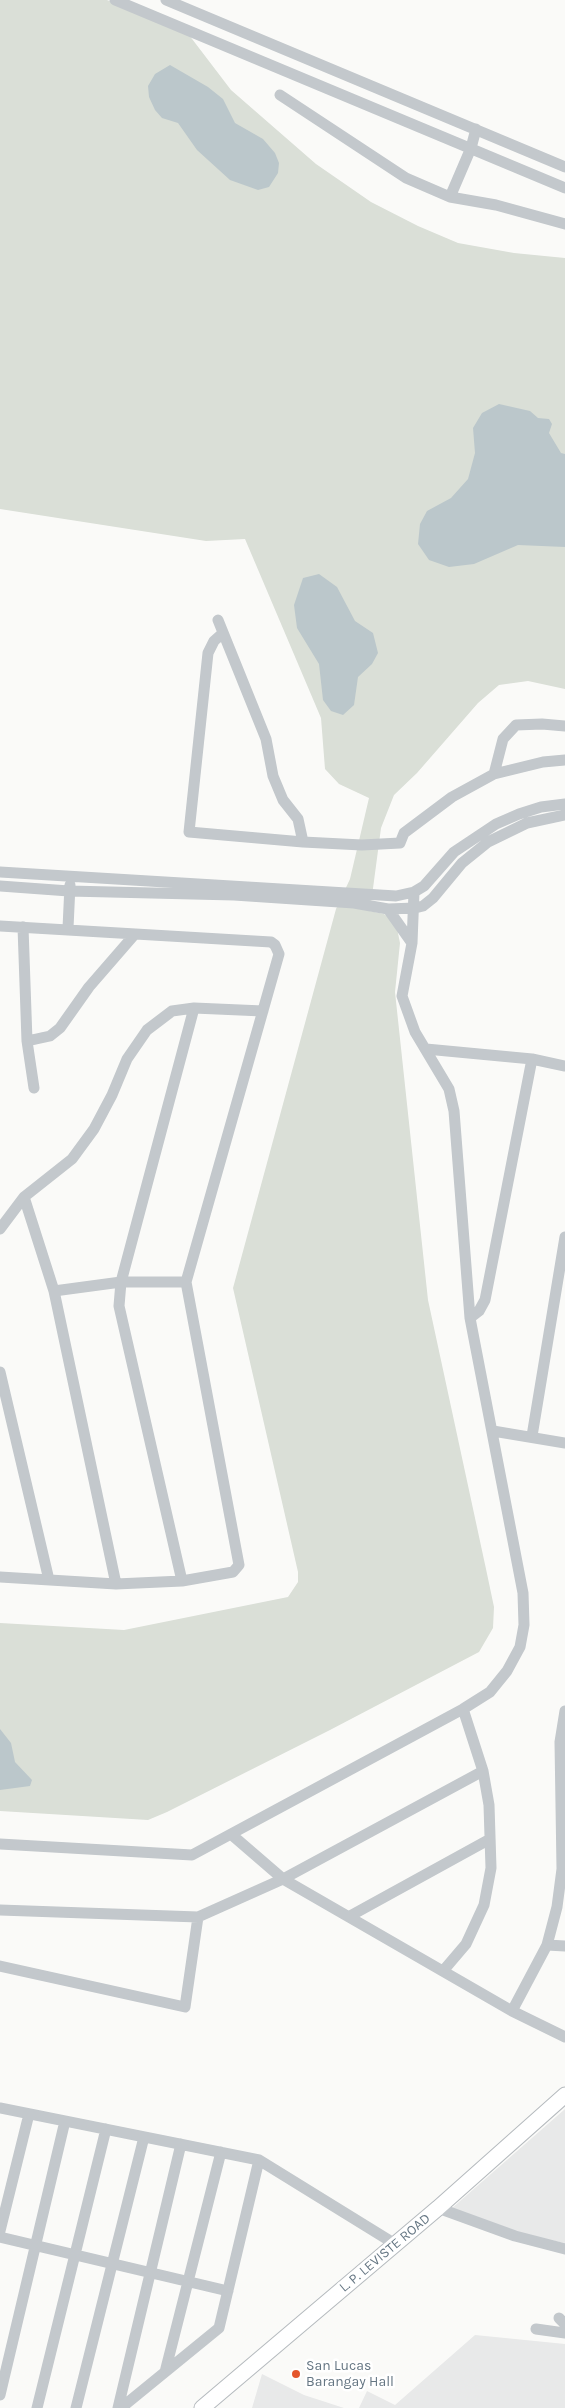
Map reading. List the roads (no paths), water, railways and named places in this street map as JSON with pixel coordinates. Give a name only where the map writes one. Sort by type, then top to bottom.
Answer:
[{"type":"main road","name":"L. P. LEVISTE ROAD","points":[[202,2408],[438,2208],[565,2095]]},
{"type":"street","points":[[116,0],[565,188]]},
{"type":"street","points":[[166,0],[565,168]]},
{"type":"street","points":[[280,95],[406,178],[450,198],[496,204],[565,224]]},
{"type":"street","points":[[450,198],[471,148],[476,130]]},
{"type":"street","points":[[218,620],[266,739],[273,776],[283,800],[298,819],[303,842]]},
{"type":"street","points":[[223,633],[214,642],[208,653],[189,832],[303,842],[362,845],[400,843],[404,833],[452,797],[494,774],[543,762],[565,760]]},
{"type":"street","points":[[494,774],[502,739],[516,725],[542,724],[565,726]]},
{"type":"street","points":[[0,872],[396,896],[414,892],[431,879],[454,852],[496,824],[519,814],[565,804]]},
{"type":"street","points":[[0,886],[69,891],[244,896],[354,903],[388,909],[415,908],[423,906],[434,898],[462,863],[488,842],[527,823],[565,815]]},
{"type":"street","points":[[68,928],[70,877]]},
{"type":"street","points":[[0,1844],[192,1855],[463,1709],[490,1692],[507,1671],[520,1647],[524,1625],[523,1593],[470,1318],[454,1111],[449,1089],[415,1032],[402,996],[412,943],[415,908],[414,892]]},
{"type":"street","points":[[388,909],[412,943]]},
{"type":"street","points":[[0,926],[68,928],[272,942],[280,954],[186,1282],[240,1562],[238,1568],[233,1572],[182,1581],[116,1584],[0,1577]]},
{"type":"street","points":[[23,926],[27,1041],[34,1088]]},
{"type":"street","points":[[27,1041],[50,1036],[60,1028],[89,987],[135,934]]},
{"type":"street","points":[[0,1228],[24,1197],[72,1159],[94,1129],[112,1095],[127,1059],[147,1030],[172,1011],[194,1008],[263,1011]]},
{"type":"street","points":[[182,1581],[120,1306],[121,1282],[194,1008]]},
{"type":"street","points":[[426,1049],[532,1060],[565,1066]]},
{"type":"street","points":[[470,1318],[479,1311],[485,1300],[532,1060]]},
{"type":"street","points":[[24,1197],[54,1291],[116,1584]]},
{"type":"street","points":[[532,1436],[565,1237]]},
{"type":"street","points":[[54,1291],[121,1282],[186,1282]]},
{"type":"street","points":[[0,1372],[49,1580]]},
{"type":"street","points":[[493,1431],[565,1443]]},
{"type":"street","points":[[443,1971],[466,1944],[484,1905],[491,1868],[489,1805],[483,1771],[463,1709]]},
{"type":"street","points":[[512,2011],[548,1945],[558,1907],[563,1867],[563,1743],[565,1711]]},
{"type":"street","points":[[0,1910],[198,1917],[283,1878],[483,1771]]},
{"type":"street","points":[[232,1835],[283,1878],[512,2011],[565,2037]]},
{"type":"street","points":[[350,1916],[490,1839]]},
{"type":"street","points":[[0,1966],[185,2006],[198,1917]]},
{"type":"street","points":[[548,1945],[565,1946]]},
{"type":"street","points":[[0,2108],[259,2160],[395,2244]]},
{"type":"street","points":[[0,2231],[29,2114]]},
{"type":"street","points":[[0,2395],[65,2121]]},
{"type":"street","points":[[37,2408],[106,2129]]},
{"type":"street","points":[[76,2408],[144,2137]]},
{"type":"street","points":[[119,2408],[181,2144]]},
{"type":"street","points":[[165,2372],[221,2152]]},
{"type":"street","points":[[119,2408],[219,2328],[259,2160]]},
{"type":"street","points":[[438,2208],[515,2236],[565,2248]]},
{"type":"street","points":[[0,2236],[228,2291]]},
{"type":"street","points":[[536,2329],[565,2333]]},
{"type":"place","name":"San Lucas Barangay Hall","points":[[296,2374]]}]
